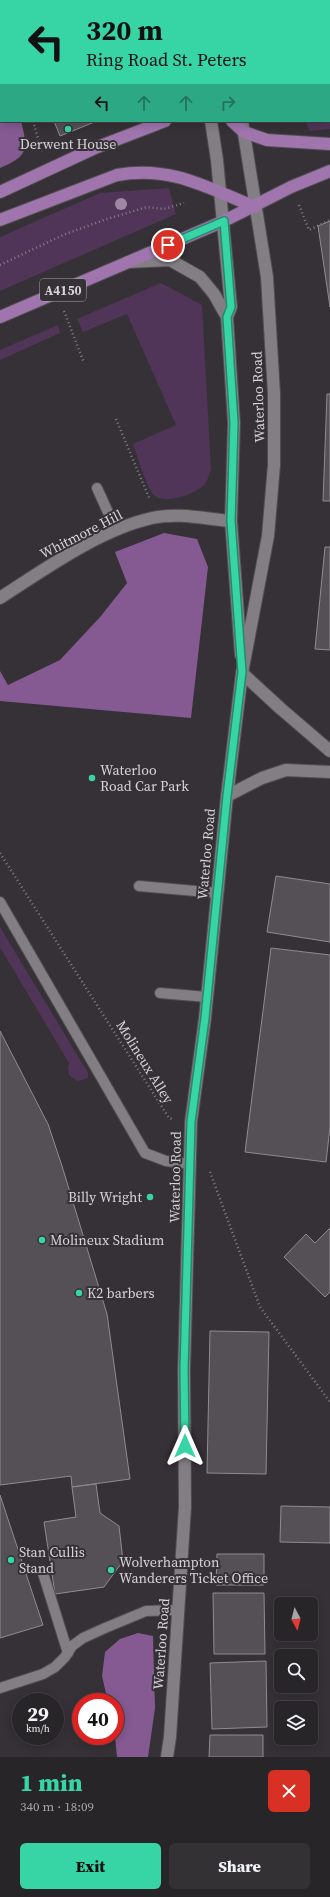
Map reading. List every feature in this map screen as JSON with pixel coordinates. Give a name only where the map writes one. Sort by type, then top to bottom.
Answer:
[{"type":"highway","points":[[0,192],[95,148],[162,122]]},
{"type":"highway","points":[[243,126],[267,140],[330,144]]},
{"type":"highway","name":"A4150","points":[[0,317],[224,221],[255,207],[291,187],[330,171]]},
{"type":"highway","points":[[0,220],[117,175],[124,174],[150,173],[175,176],[196,181],[255,207]]},
{"type":"street","name":"Waterloo Road","points":[[211,122],[215,142],[224,221],[231,307],[227,317],[234,423],[231,521],[242,672]]},
{"type":"street","name":"Waterloo Road","points":[[167,1757],[170,1737],[185,1507],[184,1370],[191,1122],[207,997],[227,796],[242,672],[268,536],[274,465],[274,394],[267,277],[243,126]]},
{"type":"street","name":"Waterloo Road","points":[[127,262],[170,260],[200,277],[214,294],[227,317]]},
{"type":"street","name":"Whitmore Hill","points":[[0,598],[47,567],[116,530],[158,518],[185,516],[231,521]]},
{"type":"street","points":[[242,672],[330,751]]},
{"type":"street","points":[[227,796],[262,778],[286,770],[330,772]]},
{"type":"lane","points":[[97,488],[116,530]]},
{"type":"lane","points":[[139,886],[218,893]]},
{"type":"lane","points":[[0,902],[145,1153],[166,1162],[190,1164]]},
{"type":"lane","points":[[160,993],[207,997]]},
{"type":"lane","points":[[42,1570],[68,1653]]},
{"type":"lane","points":[[0,1688],[43,1674],[55,1667],[68,1653],[72,1646],[83,1638],[146,1611],[179,1610]]},
{"type":"path","points":[[33,122],[48,169]]},
{"type":"path","points":[[0,265],[62,235],[104,220],[147,207],[164,208],[184,203]]},
{"type":"path","points":[[309,230],[330,220]]},
{"type":"path","points":[[56,293],[84,363]]},
{"type":"path","points":[[116,419],[158,518]]},
{"type":"path","name":"Molineux Alley","points":[[0,853],[169,1118],[191,1122]]},
{"type":"path","points":[[207,1166],[260,1307],[330,1402]]},
{"type":"shaded area","points":[[0,122],[21,122],[25,138],[24,150],[16,160],[0,168]]},
{"type":"shaded area","points":[[306,122],[330,122],[330,129],[310,131]]},
{"type":"shaded area","points":[[169,188],[176,214],[0,291],[0,237],[100,193]]},
{"type":"shaded area","points":[[161,283],[202,305],[211,469],[208,479],[201,488],[179,498],[171,499],[163,499],[152,493],[144,476],[133,444],[176,425],[127,314],[83,332],[77,319]]},
{"type":"shaded area","points":[[58,325],[60,333],[0,360],[0,350]]},
{"type":"shaded area","points":[[164,533],[197,539],[208,567],[191,718],[0,701],[0,671],[8,685],[60,660],[101,616],[127,583],[115,552]]},
{"type":"shaded area","points":[[0,927],[88,1073],[88,1078],[77,1081],[69,1075],[69,1063],[0,947]]},
{"type":"shaded area","points":[[138,1633],[153,1636],[155,1708],[148,1757],[117,1757],[116,1745],[124,1745],[124,1693],[106,1693],[102,1676],[105,1652],[120,1639]]},
{"type":"building","name":"Derwent House","points":[[54,122],[95,122],[60,136]]},
{"type":"building","points":[[330,221],[330,307],[318,226]]},
{"type":"building","points":[[327,394],[330,394],[330,501],[323,501]]},
{"type":"building","points":[[325,547],[330,547],[330,650],[315,649]]},
{"type":"building","points":[[276,876],[330,884],[330,942],[267,932]]},
{"type":"building","points":[[271,948],[330,955],[330,1127],[326,1162],[245,1152]]},
{"type":"building","name":"Molineux Stadium","points":[[0,1031],[48,1124],[107,1314],[130,1479],[72,1487],[71,1476],[0,1485]]},
{"type":"building","points":[[330,1228],[330,1292],[325,1297],[284,1257],[306,1234],[315,1243]]},
{"type":"building","points":[[210,1331],[269,1332],[266,1474],[207,1473]]},
{"type":"building","points":[[96,1484],[100,1513],[119,1526],[123,1561],[104,1587],[55,1594],[44,1522],[76,1517],[72,1487]]},
{"type":"building","name":"Stan Cullis Stand","points":[[0,1495],[43,1625],[0,1638]]},
{"type":"building","points":[[281,1506],[330,1507],[330,1543],[280,1542]]},
{"type":"building","points":[[217,1554],[264,1554],[264,1585],[216,1585]]},
{"type":"building","points":[[213,1593],[264,1593],[265,1654],[214,1654]]},
{"type":"building","points":[[266,1661],[267,1727],[212,1729],[210,1663]]},
{"type":"building","points":[[210,1735],[263,1735],[263,1757],[209,1757]]},
{"type":"place","name":"Derwent House","points":[[68,129]]},
{"type":"place","name":"Waterloo Road Car Park","points":[[92,778]]},
{"type":"place","name":"Billy Wright","points":[[150,1197]]},
{"type":"place","name":"Molineux Stadium","points":[[42,1240]]},
{"type":"place","name":"K2 barbers","points":[[79,1293]]},
{"type":"place","name":"Stan Cullis Stand","points":[[11,1560]]},
{"type":"place","name":"Wolverhampton Wanderers Ticket Office","points":[[111,1570]]},
{"type":"route","points":[[168,245],[224,221],[231,307],[227,317],[234,423],[234,466],[231,521],[242,672],[227,796],[218,902],[205,1018],[193,1098],[191,1122],[184,1370],[185,1446]]}]
